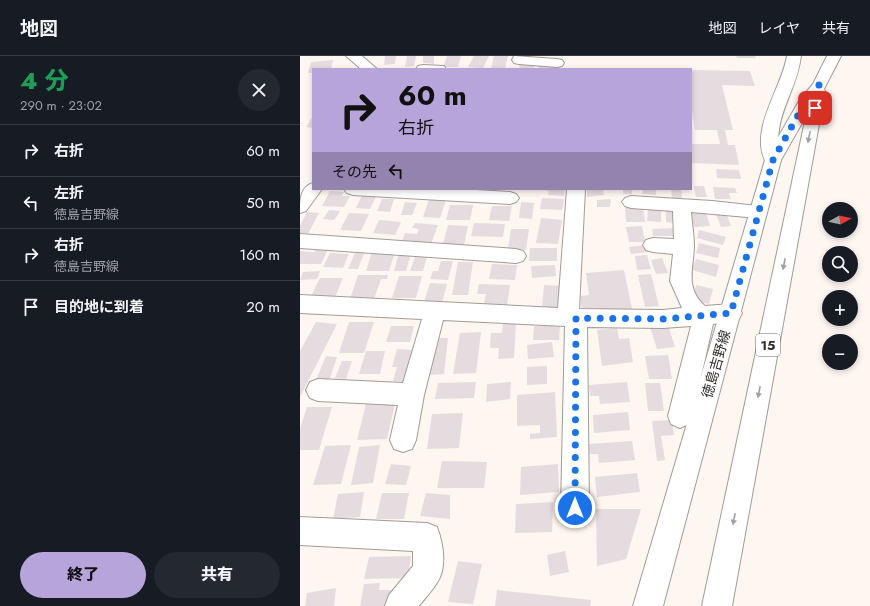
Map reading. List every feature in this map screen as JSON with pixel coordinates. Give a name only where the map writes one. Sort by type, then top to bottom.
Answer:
[{"type":"street","points":[[353,56],[369,68]]},
{"type":"street","points":[[434,68],[441,56]]},
{"type":"street","points":[[521,56],[519,60],[551,60]]},
{"type":"street","points":[[773,160],[769,148],[772,115],[790,76],[794,56]]},
{"type":"street","name":"徳島吉野線","points":[[717,606],[819,85],[821,56]]},
{"type":"street","name":"徳島吉野線","points":[[648,606],[773,160],[806,101],[819,85],[834,56]]},
{"type":"street","points":[[300,207],[312,190]]},
{"type":"street","points":[[370,190],[510,198]]},
{"type":"street","points":[[575,508],[572,317],[576,190]]},
{"type":"street","points":[[631,202],[758,212]]},
{"type":"street","points":[[682,205],[684,247],[680,281],[692,308],[702,315]]},
{"type":"street","points":[[300,241],[516,256]]},
{"type":"street","points":[[654,245],[684,247]]},
{"type":"street","points":[[300,304],[572,317],[663,319],[731,313]]},
{"type":"street","points":[[403,440],[412,395],[435,311]]},
{"type":"street","points":[[680,416],[702,315]]},
{"type":"street","points":[[318,390],[412,395]]},
{"type":"street","points":[[300,531],[427,537],[428,571],[400,606]]},
{"type":"building","points":[[385,56],[396,56],[395,64],[384,65]]},
{"type":"building","points":[[407,56],[416,56],[414,66],[405,67]]},
{"type":"building","points":[[423,56],[434,56],[434,64],[423,63]]},
{"type":"building","points":[[447,56],[461,56],[458,67],[443,67]]},
{"type":"building","points":[[474,56],[489,56],[483,68],[468,67]]},
{"type":"building","points":[[494,56],[508,56],[505,68],[491,68]]},
{"type":"building","points":[[736,56],[755,56],[756,58],[737,58]]},
{"type":"building","points":[[333,60],[331,68],[312,68],[312,73],[308,73],[311,62]]},
{"type":"building","points":[[534,64],[534,68],[520,68],[519,65]]},
{"type":"building","points":[[555,65],[556,68],[539,68],[538,66]]},
{"type":"building","points":[[692,70],[750,71],[755,86],[722,85],[733,130],[725,130],[728,145],[735,145],[739,165],[692,163],[692,144],[720,144],[717,130],[695,130],[692,110]]},
{"type":"building","points":[[312,118],[312,128],[306,127]]},
{"type":"building","points":[[716,169],[739,170],[741,179],[717,178]]},
{"type":"building","points":[[694,186],[704,186],[707,197],[696,197]]},
{"type":"building","points":[[713,187],[735,188],[737,193],[729,193],[731,199],[715,199]]},
{"type":"building","points":[[543,190],[565,190],[564,196],[548,195],[549,191]]},
{"type":"building","points":[[587,190],[603,190],[604,195],[587,197]]},
{"type":"building","points":[[623,190],[632,190],[632,194],[623,194]]},
{"type":"building","points":[[643,190],[656,190],[656,195],[642,194]]},
{"type":"building","points":[[671,190],[681,190],[682,198],[672,198]]},
{"type":"building","points":[[330,191],[344,192],[342,196],[350,196],[344,207],[322,206]]},
{"type":"building","points":[[363,193],[377,194],[370,209],[356,208]]},
{"type":"building","points":[[542,198],[564,199],[562,210],[540,209]]},
{"type":"building","points":[[382,199],[394,199],[390,212],[377,211]]},
{"type":"building","points":[[429,199],[446,200],[440,218],[423,217]]},
{"type":"building","points":[[611,199],[610,207],[597,207],[597,200]]},
{"type":"building","points":[[405,202],[417,203],[412,215],[401,215]]},
{"type":"building","points":[[521,202],[534,203],[532,219],[519,218]]},
{"type":"building","points":[[450,205],[473,205],[470,220],[446,220]]},
{"type":"building","points":[[492,206],[512,206],[509,221],[489,220]]},
{"type":"building","points":[[625,206],[643,206],[645,222],[626,222]]},
{"type":"building","points":[[648,207],[661,208],[661,222],[647,221]]},
{"type":"building","points":[[329,210],[340,211],[334,220],[323,219]]},
{"type":"building","points":[[666,210],[675,211],[676,223],[666,222]]},
{"type":"building","points":[[307,212],[319,213],[308,234],[300,233],[300,226]]},
{"type":"building","points":[[706,212],[710,226],[694,227],[690,213]]},
{"type":"building","points":[[349,213],[369,214],[361,231],[340,230]]},
{"type":"building","points":[[726,213],[731,226],[721,227],[716,214]]},
{"type":"building","points":[[541,218],[562,220],[558,244],[536,243]]},
{"type":"building","points":[[379,220],[401,222],[395,235],[373,233]]},
{"type":"building","points":[[415,223],[438,225],[431,244],[402,241],[405,233],[417,234],[419,229],[412,228]]},
{"type":"building","points":[[474,223],[505,224],[503,237],[471,236]]},
{"type":"building","points":[[448,225],[468,226],[464,245],[443,244]]},
{"type":"building","points":[[642,226],[645,242],[629,242],[626,227]]},
{"type":"building","points":[[674,228],[675,236],[653,236],[652,229]]},
{"type":"building","points":[[511,229],[529,229],[526,250],[508,249]]},
{"type":"building","points":[[699,230],[726,237],[723,245],[697,238]]},
{"type":"building","points":[[699,243],[720,248],[718,258],[696,253]]},
{"type":"building","points":[[646,245],[648,252],[631,254],[629,247]]},
{"type":"building","points":[[317,246],[329,247],[321,264],[300,264],[300,251],[314,252]]},
{"type":"building","points":[[530,248],[557,248],[557,261],[529,261]]},
{"type":"building","points":[[372,252],[395,252],[389,271],[366,271]]},
{"type":"building","points":[[330,253],[349,254],[343,268],[323,267]]},
{"type":"building","points":[[355,253],[364,253],[358,269],[348,269]]},
{"type":"building","points":[[399,253],[411,253],[406,271],[394,271]]},
{"type":"building","points":[[647,255],[651,269],[637,270],[635,256]]},
{"type":"building","points":[[415,257],[427,257],[423,271],[410,271]]},
{"type":"building","points":[[662,258],[668,273],[656,274],[651,260]]},
{"type":"building","points":[[696,259],[719,265],[716,277],[692,270]]},
{"type":"building","points":[[441,261],[453,261],[448,280],[430,279],[433,271],[438,271]]},
{"type":"building","points":[[458,262],[473,262],[468,295],[452,295]]},
{"type":"building","points":[[492,264],[517,265],[515,280],[489,279]]},
{"type":"building","points":[[555,265],[556,276],[532,278],[531,266]]},
{"type":"building","points":[[624,270],[632,309],[582,313],[580,296],[589,295],[586,273]]},
{"type":"building","points":[[320,271],[317,279],[300,280],[303,272]]},
{"type":"building","points":[[651,274],[659,306],[645,307],[638,275]]},
{"type":"building","points":[[358,275],[388,275],[387,279],[381,279],[374,299],[350,299]]},
{"type":"building","points":[[399,276],[422,276],[416,298],[392,298]]},
{"type":"building","points":[[320,278],[343,278],[335,297],[311,296]]},
{"type":"building","points":[[430,283],[447,284],[442,303],[424,302]]},
{"type":"building","points":[[479,284],[510,285],[507,305],[484,304],[486,294],[477,294]]},
{"type":"building","points":[[544,285],[562,286],[560,309],[542,308]]},
{"type":"building","points":[[696,285],[713,289],[709,304],[699,302],[694,292]]},
{"type":"building","points":[[316,322],[337,324],[300,397],[300,351]]},
{"type":"building","points":[[349,322],[374,322],[364,353],[339,353]]},
{"type":"building","points":[[503,324],[516,324],[514,358],[498,359],[499,348],[490,348],[491,333],[502,333]]},
{"type":"building","points":[[668,325],[675,347],[657,349],[650,327]]},
{"type":"building","points":[[391,326],[414,326],[410,342],[386,342]]},
{"type":"building","points":[[534,326],[560,326],[559,340],[533,340]]},
{"type":"building","points":[[617,328],[619,339],[629,338],[633,362],[602,366],[597,330]]},
{"type":"building","points":[[481,332],[476,373],[453,374],[460,333]]},
{"type":"building","points":[[434,338],[448,338],[444,374],[430,375]]},
{"type":"building","points":[[552,342],[554,357],[528,359],[527,345]]},
{"type":"building","points":[[397,349],[414,350],[405,382],[393,381],[397,367],[392,367]]},
{"type":"building","points":[[366,351],[385,351],[380,374],[359,374]]},
{"type":"building","points":[[668,355],[672,379],[649,379],[645,356]]},
{"type":"building","points":[[326,356],[337,357],[329,381],[316,380]]},
{"type":"building","points":[[342,361],[352,361],[346,379],[335,378]]},
{"type":"building","points":[[547,366],[547,384],[527,385],[527,367]]},
{"type":"building","points":[[476,382],[474,398],[435,399],[438,383]]},
{"type":"building","points":[[511,382],[510,399],[486,402],[487,384]]},
{"type":"building","points":[[627,382],[630,402],[600,404],[599,396],[590,396],[589,385]]},
{"type":"building","points":[[645,383],[660,383],[664,411],[648,411]]},
{"type":"building","points":[[555,392],[557,437],[530,439],[530,434],[540,433],[540,425],[517,426],[517,395]]},
{"type":"building","points":[[366,404],[395,404],[387,439],[357,440]]},
{"type":"building","points":[[307,407],[332,407],[319,450],[300,450],[300,429]]},
{"type":"building","points":[[628,412],[630,430],[594,433],[593,415]]},
{"type":"building","points":[[463,413],[459,448],[427,449],[432,414]]},
{"type":"building","points":[[672,420],[674,435],[661,436],[665,460],[657,461],[652,421]]},
{"type":"building","points":[[632,441],[635,460],[599,463],[598,454],[589,454],[589,444]]},
{"type":"building","points":[[351,445],[341,484],[313,485],[325,446]]},
{"type":"building","points":[[380,445],[373,483],[351,485],[359,447]]},
{"type":"building","points":[[442,461],[487,462],[484,488],[437,488]]},
{"type":"building","points":[[391,464],[411,466],[406,485],[385,484]]},
{"type":"building","points":[[558,464],[559,492],[520,495],[521,467]]},
{"type":"building","points":[[637,473],[640,492],[597,497],[595,477]]},
{"type":"building","points":[[364,492],[360,517],[333,519],[338,494]]},
{"type":"building","points":[[382,493],[409,493],[404,519],[376,519]]},
{"type":"building","points":[[426,493],[450,495],[450,519],[420,516]]},
{"type":"building","points":[[553,502],[552,532],[515,533],[516,504]]},
{"type":"building","points":[[596,509],[641,509],[626,559],[597,566]]},
{"type":"building","points":[[565,551],[569,572],[550,576],[547,555]]},
{"type":"building","points":[[411,556],[408,578],[364,579],[369,557]]},
{"type":"building","points":[[458,561],[482,564],[473,604],[448,602]]},
{"type":"building","points":[[380,583],[379,590],[391,590],[388,606],[360,606],[364,584]]},
{"type":"building","points":[[336,588],[334,606],[305,606],[307,593]]},
{"type":"building","points":[[497,590],[591,600],[590,606],[495,606]]},
{"type":"route","points":[[575,508],[576,318],[663,319],[731,313],[773,160],[806,101],[819,85],[815,108]]}]
